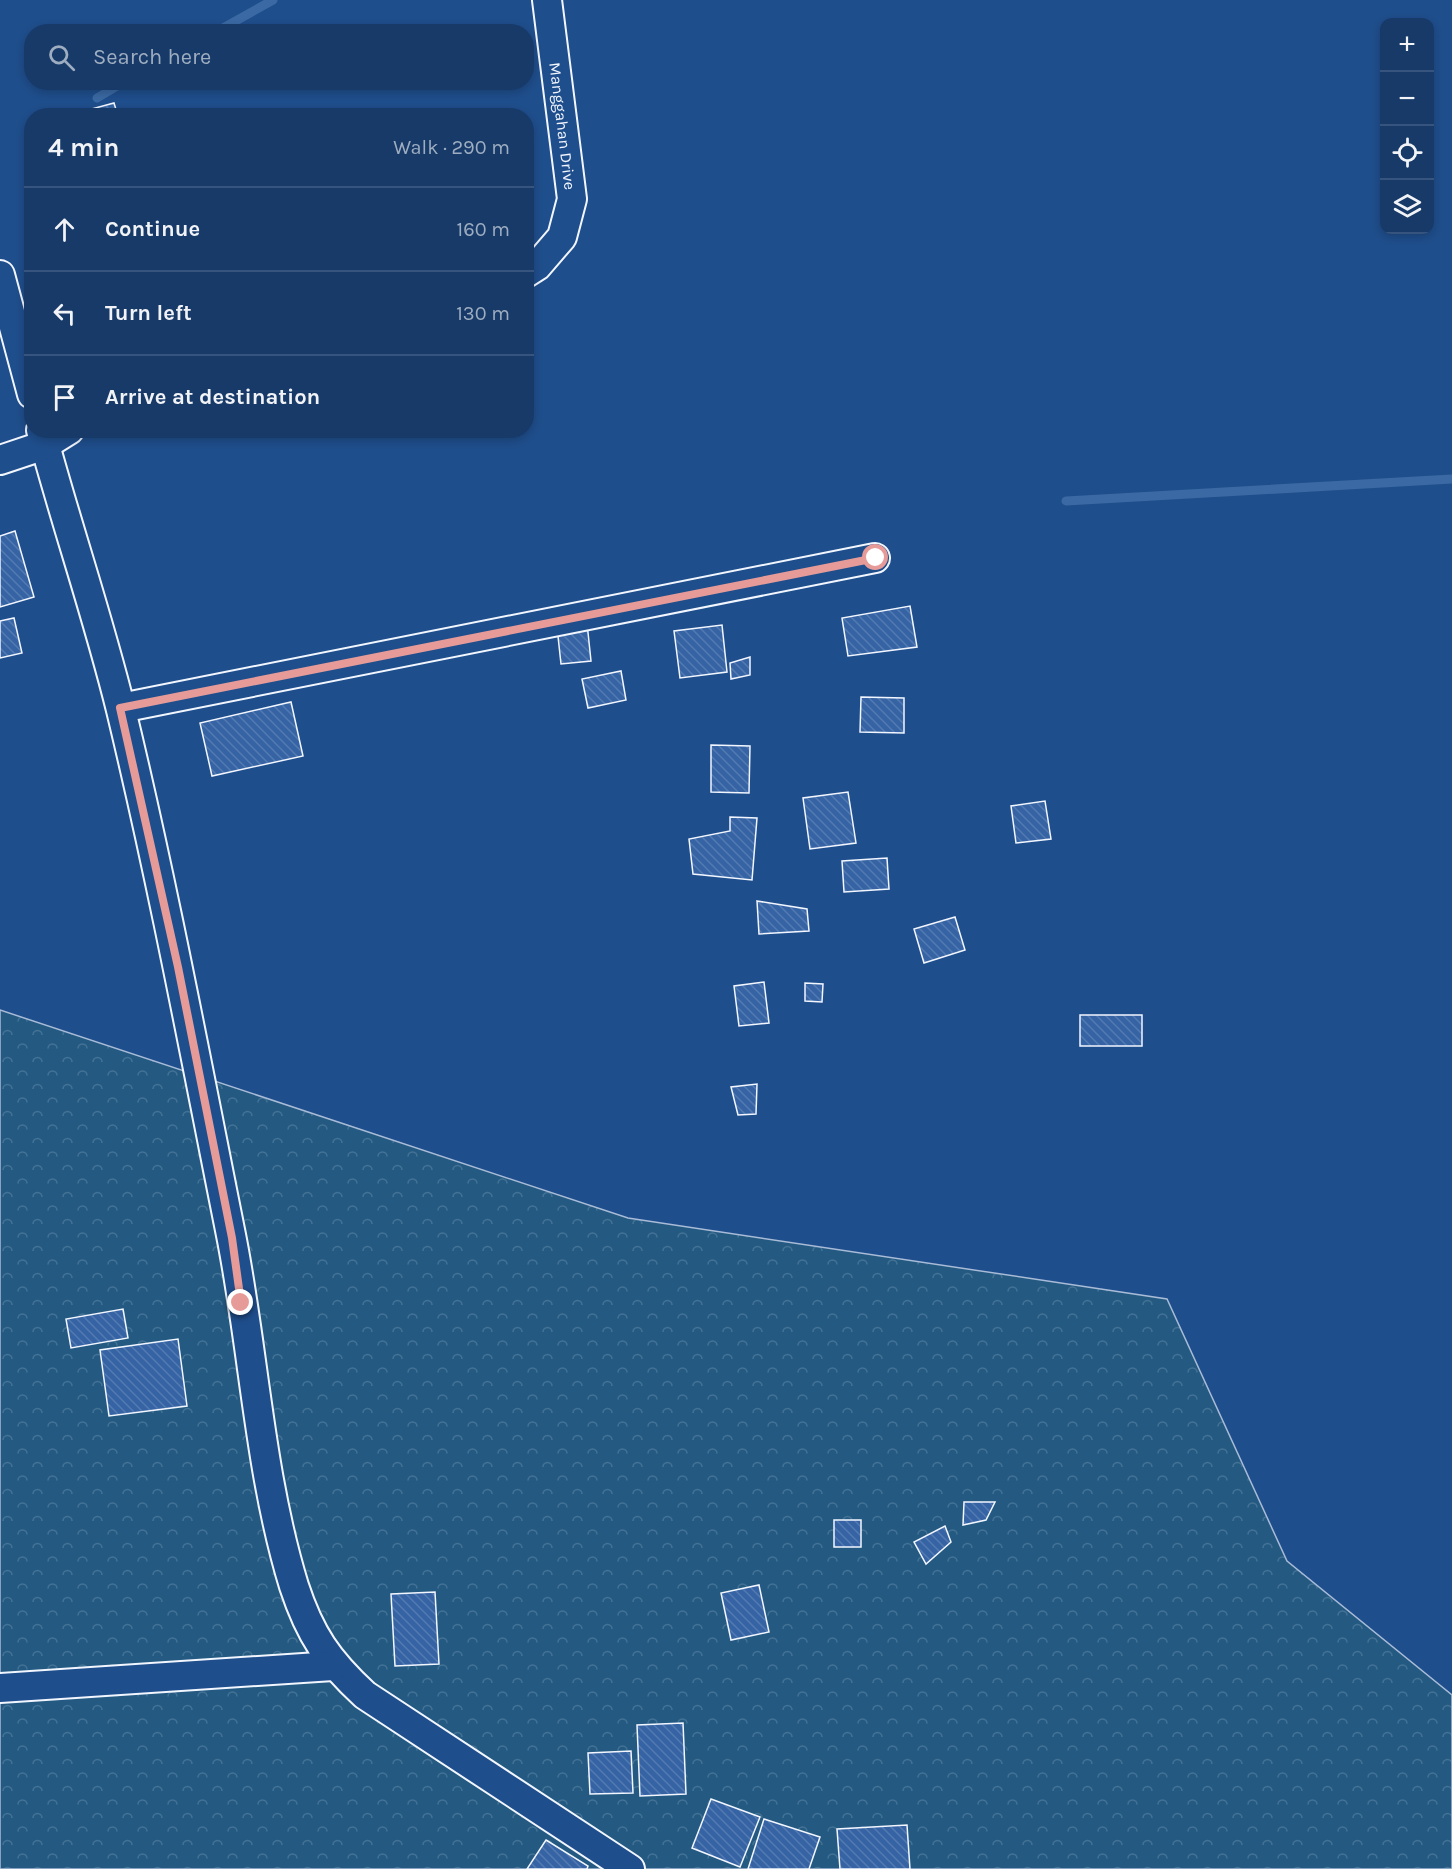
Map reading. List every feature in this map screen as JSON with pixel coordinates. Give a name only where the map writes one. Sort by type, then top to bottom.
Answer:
[{"type":"street","name":"Manggahan Drive","points":[[534,268],[562,237],[572,199],[546,0]]},
{"type":"street","points":[[0,275],[24,364]]},
{"type":"street","points":[[0,460],[46,438]]},
{"type":"street","points":[[53,438],[120,708],[178,967],[232,1238],[261,1431],[295,1587],[315,1636],[333,1666],[365,1695],[630,1869]]},
{"type":"street","points":[[120,708],[876,558]]},
{"type":"street","points":[[0,1688],[333,1666]]},
{"type":"green space","points":[[0,1010],[628,1218],[1167,1299],[1287,1561],[1452,1695],[1452,1869],[0,1869]]},
{"type":"building","points":[[114,103],[116,108],[95,108]]},
{"type":"building","points":[[15,531],[34,597],[0,607],[0,536]]},
{"type":"building","points":[[910,606],[917,647],[848,656],[842,618]]},
{"type":"building","points":[[14,618],[22,653],[0,658],[0,621]]},
{"type":"building","points":[[587,623],[591,661],[561,664],[557,627]]},
{"type":"building","points":[[722,625],[727,672],[680,678],[674,631]]},
{"type":"building","points":[[750,657],[750,675],[731,679],[730,663]]},
{"type":"building","points":[[621,671],[626,700],[588,708],[582,679]]},
{"type":"building","points":[[861,697],[904,698],[904,733],[860,732]]},
{"type":"building","points":[[291,702],[303,756],[212,776],[200,723]]},
{"type":"building","points":[[711,745],[750,746],[749,793],[711,792]]},
{"type":"building","points":[[848,792],[856,843],[810,849],[803,798]]},
{"type":"building","points":[[1045,801],[1051,839],[1016,843],[1011,806]]},
{"type":"building","points":[[730,817],[757,818],[752,880],[693,874],[689,839],[730,831]]},
{"type":"building","points":[[887,858],[889,889],[844,892],[842,861]]},
{"type":"building","points":[[757,901],[807,909],[809,931],[759,934]]},
{"type":"building","points":[[955,917],[965,950],[924,963],[914,929]]},
{"type":"building","points":[[764,982],[769,1023],[739,1026],[734,986]]},
{"type":"building","points":[[805,983],[823,984],[822,1002],[805,1001]]},
{"type":"building","points":[[1080,1015],[1142,1015],[1142,1046],[1080,1046]]},
{"type":"building","points":[[757,1084],[756,1114],[738,1115],[731,1087]]},
{"type":"building","points":[[123,1309],[128,1338],[71,1348],[66,1319]]},
{"type":"building","points":[[178,1339],[187,1406],[109,1416],[100,1350]]},
{"type":"building","points":[[964,1502],[995,1502],[986,1520],[963,1525]]},
{"type":"building","points":[[834,1520],[861,1520],[861,1547],[834,1547]]},
{"type":"building","points":[[945,1526],[951,1542],[926,1564],[914,1542]]},
{"type":"building","points":[[759,1585],[769,1632],[731,1640],[721,1593]]},
{"type":"building","points":[[435,1592],[439,1664],[395,1666],[391,1594]]},
{"type":"building","points":[[683,1723],[686,1794],[640,1796],[637,1725]]},
{"type":"building","points":[[631,1751],[633,1793],[590,1794],[588,1753]]},
{"type":"building","points":[[711,1799],[760,1817],[740,1867],[692,1848]]},
{"type":"building","points":[[764,1819],[820,1837],[809,1869],[748,1869]]},
{"type":"building","points":[[907,1825],[910,1869],[840,1869],[837,1829]]},
{"type":"building","points":[[546,1840],[588,1866],[587,1869],[527,1869]]},
{"type":"waterway","points":[[230,24],[273,0]]},
{"type":"waterway","points":[[97,98],[110,90]]},
{"type":"waterway","points":[[1066,501],[1452,479]]},
{"type":"route","points":[[241,1303],[232,1238],[211,1143],[178,967],[120,708],[876,558]]}]
